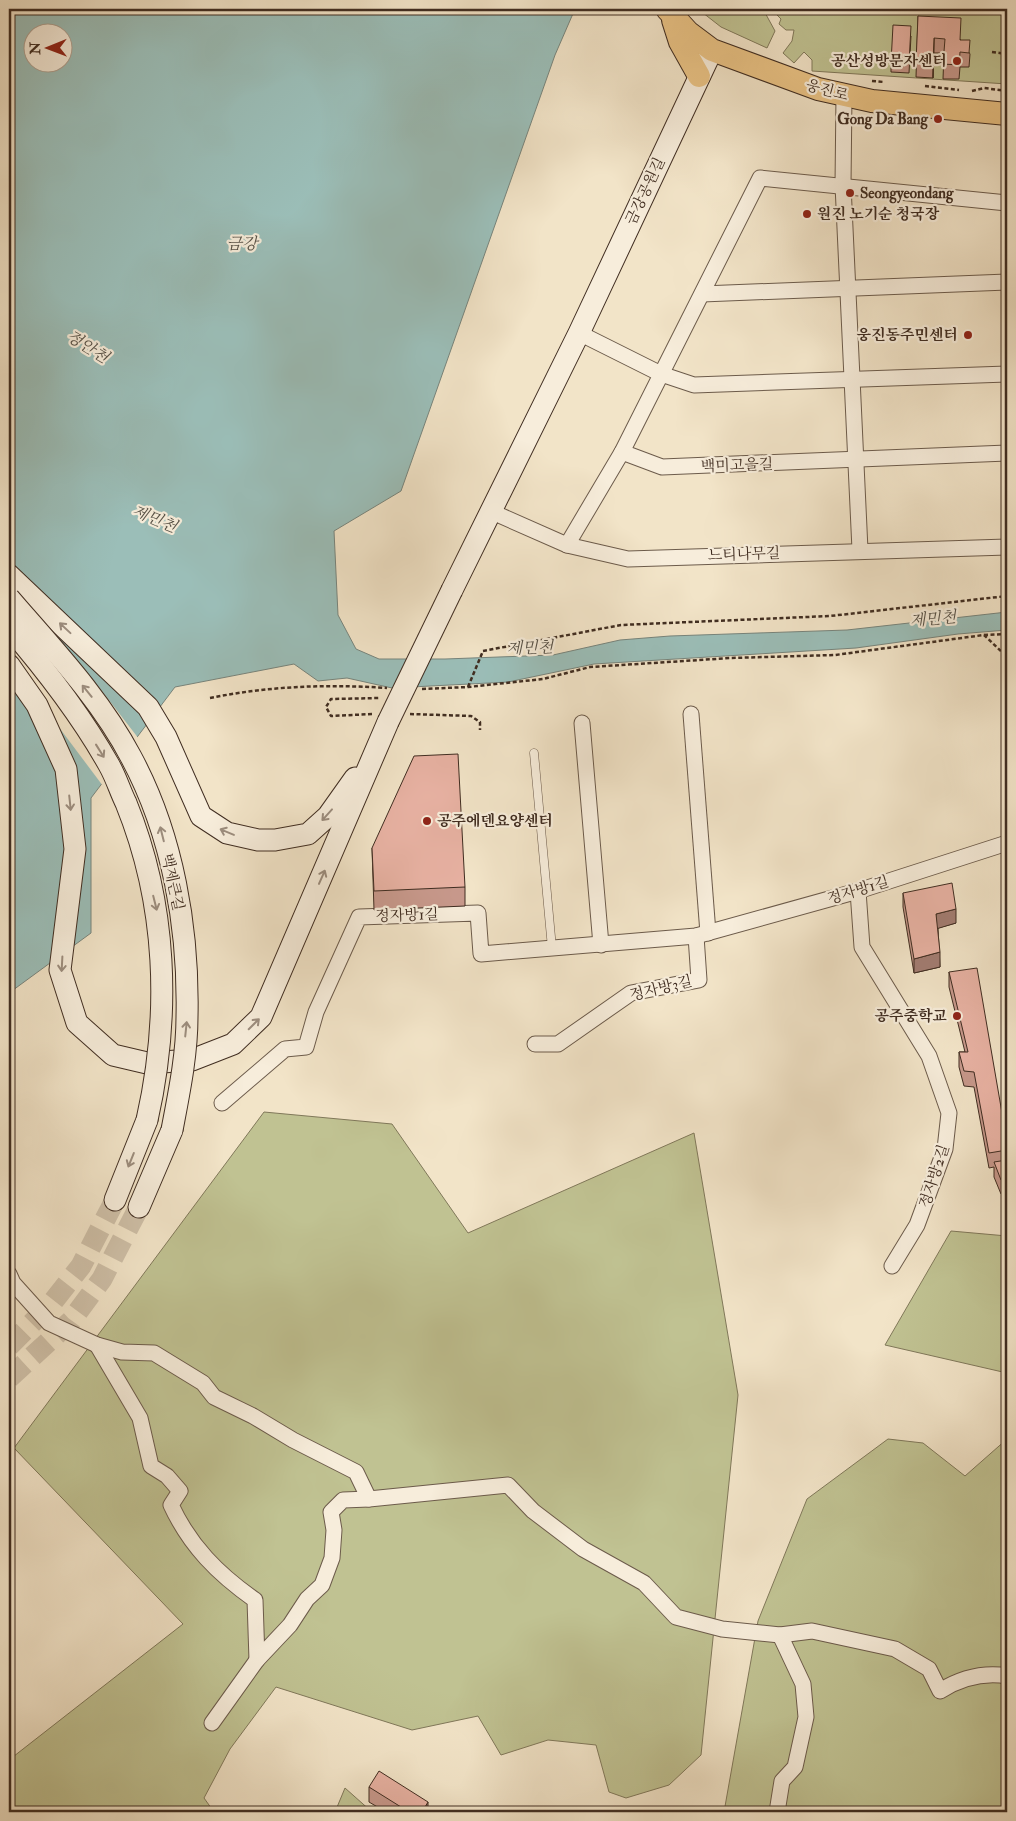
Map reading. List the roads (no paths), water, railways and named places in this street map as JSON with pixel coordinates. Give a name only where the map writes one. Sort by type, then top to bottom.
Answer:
[{"type":"main road","name":"웅진로","points":[[669,10],[688,32],[712,50],[783,77],[844,95],[918,107],[1007,114]]},
{"type":"main road","points":[[669,10],[680,42],[699,76]]},
{"type":"main road","name":"금강공원길","points":[[378,748],[388,722],[579,333],[712,50]]},
{"type":"main road","points":[[9,575],[148,707],[166,737],[201,816],[227,833],[258,840],[275,840],[308,834],[328,816],[378,748]]},
{"type":"main road","name":"백제큰길","points":[[9,598],[92,696],[131,757],[160,824],[178,897],[186,967],[187,1019],[181,1080],[172,1130],[139,1207]]},
{"type":"main road","name":"백제큰길","points":[[9,627],[38,661],[75,710],[110,767],[137,832],[157,912],[162,974],[162,1021],[157,1078],[147,1120],[115,1200]]},
{"type":"main road","points":[[9,665],[37,705],[66,769],[75,849],[60,970],[77,1023],[113,1055],[147,1063],[192,1060],[233,1044],[260,1017],[378,748]]},
{"type":"street","points":[[844,95],[844,185],[860,550]]},
{"type":"street","points":[[567,545],[622,452],[760,178],[1007,203]]},
{"type":"street","points":[[702,294],[1007,282]]},
{"type":"street","points":[[579,333],[661,374],[694,385],[1007,374]]},
{"type":"street","name":"백미고을길","points":[[622,452],[662,467],[1007,453]]},
{"type":"street","name":"느티나무길","points":[[490,511],[567,545],[628,559],[860,550],[1007,547]]},
{"type":"street","points":[[691,714],[702,935]]},
{"type":"street","points":[[582,723],[601,944]]},
{"type":"street","name":"정자방1길","points":[[222,1103],[285,1049],[306,1047],[316,1012],[359,917],[478,913],[481,954],[702,935],[858,891],[1007,843]]},
{"type":"street","name":"정자방2길","points":[[858,891],[862,947],[929,1056],[949,1113],[945,1149],[917,1225],[892,1266]]},
{"type":"street","name":"정자방3길","points":[[535,1044],[558,1044],[631,993],[699,980],[702,935]]},
{"type":"street","points":[[9,1274],[13,1282],[49,1322],[97,1345],[122,1352],[154,1353],[203,1383],[214,1397],[356,1472],[369,1500]]},
{"type":"street","points":[[97,1345],[140,1418],[150,1466],[168,1476],[180,1491],[171,1505],[183,1530],[233,1584],[255,1600],[257,1660]]},
{"type":"street","points":[[212,1724],[257,1660],[290,1625],[307,1599],[322,1585],[332,1558],[334,1530],[331,1512],[343,1500],[369,1500],[508,1485],[533,1511],[583,1549],[644,1583],[676,1617],[722,1629],[780,1635],[812,1631],[895,1649],[929,1669],[940,1691],[958,1680],[991,1674],[1007,1676]]},
{"type":"street","points":[[777,1812],[782,1781],[795,1767],[806,1717],[803,1684],[780,1635]]},
{"type":"lane","points":[[534,753],[552,948]]},
{"type":"water","name":"금강","points":[[9,9],[575,9],[555,55],[401,491],[334,531],[338,615],[356,649],[379,659],[445,659],[553,655],[620,640],[670,636],[847,630],[1007,612],[1007,630],[958,634],[856,648],[594,664],[508,682],[392,688],[347,678],[318,681],[294,664],[175,687],[91,798],[91,933],[9,993]]},
{"type":"tunnel","points":[[9,1346],[51,1304],[81,1266],[115,1200]]},
{"type":"tunnel","points":[[9,1378],[71,1321],[102,1279],[139,1207]]},
{"type":"place","name":"공산성방문자센터","points":[[957,61]]},
{"type":"place","name":"Gong Da Bang","points":[[938,119]]},
{"type":"place","name":"Seongyeondang","points":[[850,193]]},
{"type":"place","name":"원진 노기순 청국장","points":[[807,214]]},
{"type":"place","name":"웅진동주민센터","points":[[968,335]]},
{"type":"place","name":"공주에덴요양센터","points":[[427,821]]},
{"type":"place","name":"공주중학교","points":[[957,1016]]},
{"type":"water label","name":"정안천","points":[[88,346]]},
{"type":"water label","name":"제민천","points":[[155,518]]},
{"type":"water label","name":"제민천","points":[[933,618]]},
{"type":"water label","name":"제민천","points":[[530,647]]}]
